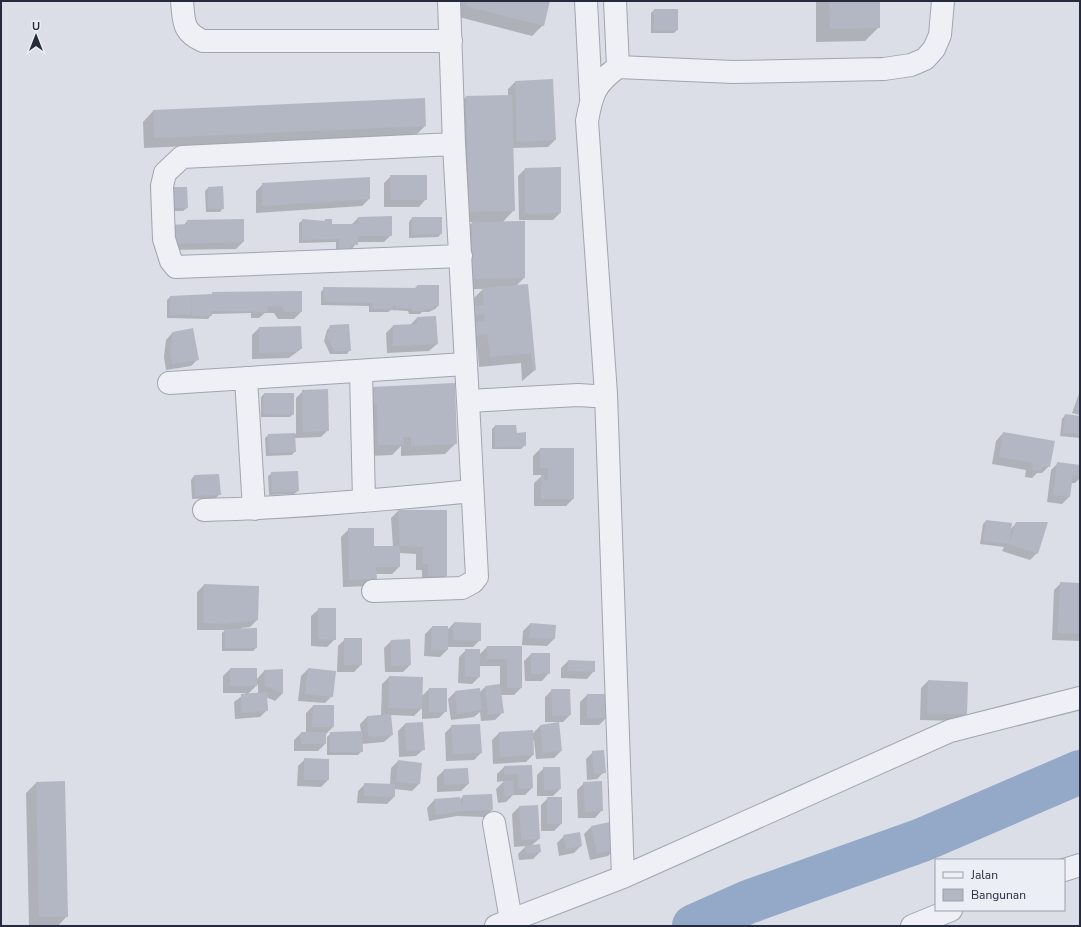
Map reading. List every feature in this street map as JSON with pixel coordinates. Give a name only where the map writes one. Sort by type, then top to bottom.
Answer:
[{"type":"street","points":[[182,1],[184,24],[188,33],[203,42],[451,42]]},
{"type":"street","points":[[373,591],[462,588],[473,582],[477,577],[454,144],[449,1]]},
{"type":"street","points":[[586,1],[591,98],[586,121],[606,394],[623,877]]},
{"type":"street","points":[[615,1],[618,67]]},
{"type":"street","points":[[591,98],[602,79],[618,67],[733,72],[884,69],[911,65],[925,59],[934,49],[940,35],[943,1]]},
{"type":"street","points":[[454,144],[182,156],[165,173],[162,186],[164,239],[171,261],[176,267],[461,256]]},
{"type":"street","points":[[169,383],[465,364]]},
{"type":"street","points":[[361,371],[364,501]]},
{"type":"street","points":[[246,378],[254,509]]},
{"type":"street","points":[[468,401],[578,395],[594,396],[606,394]]},
{"type":"street","points":[[204,510],[254,509],[472,491]]},
{"type":"street","points":[[494,823],[504,923],[623,877],[950,731],[1080,698]]},
{"type":"street","points":[[1065,870],[1080,865]]},
{"type":"street","points":[[912,926],[949,911]]},
{"type":"building","points":[[467,1],[550,1],[544,26],[465,6]]},
{"type":"building","points":[[829,1],[880,1],[880,28],[830,29]]},
{"type":"building","points":[[654,9],[678,9],[678,30],[654,31]]},
{"type":"building","points":[[553,79],[556,140],[517,142],[515,81]]},
{"type":"building","points":[[512,95],[515,211],[469,212],[466,96]]},
{"type":"building","points":[[425,98],[426,126],[154,138],[153,110]]},
{"type":"building","points":[[561,167],[561,213],[525,214],[525,168]]},
{"type":"building","points":[[390,175],[427,175],[427,200],[391,200]]},
{"type":"building","points":[[370,177],[370,199],[262,206],[262,183]]},
{"type":"building","points":[[223,186],[224,209],[208,209],[208,187]]},
{"type":"building","points":[[170,187],[187,187],[188,208],[170,208]]},
{"type":"building","points":[[392,216],[392,236],[358,236],[358,245],[351,245],[351,250],[339,251],[339,239],[302,240],[302,219],[325,221],[325,219],[332,219],[332,224],[358,224],[358,217]]},
{"type":"building","points":[[412,217],[442,217],[442,234],[412,235]]},
{"type":"building","points":[[244,219],[244,242],[172,244],[171,225],[187,224],[187,220]]},
{"type":"building","points":[[525,221],[525,278],[472,279],[472,222]]},
{"type":"building","points":[[528,284],[536,370],[533,371],[531,353],[490,357],[487,334],[474,336],[472,322],[485,321],[484,314],[474,315],[473,306],[484,305],[482,288]]},
{"type":"building","points":[[417,285],[439,285],[439,306],[434,306],[433,309],[424,309],[424,311],[412,311],[411,308],[396,308],[396,306],[392,306],[393,309],[372,309],[372,303],[324,302],[323,287],[417,288]]},
{"type":"building","points":[[302,291],[302,312],[285,312],[281,306],[267,306],[268,312],[212,311],[212,316],[192,316],[191,295],[212,294],[212,292]]},
{"type":"building","points":[[191,295],[191,315],[170,315],[170,296]]},
{"type":"building","points":[[436,316],[438,344],[393,346],[393,325],[417,324],[417,317]]},
{"type":"building","points":[[349,324],[351,351],[334,351],[327,337],[330,325]]},
{"type":"building","points":[[301,326],[302,349],[297,349],[297,352],[259,353],[259,327]]},
{"type":"building","points":[[193,328],[199,360],[172,364],[170,350],[173,332]]},
{"type":"building","points":[[455,383],[457,444],[411,446],[411,437],[403,437],[404,445],[378,445],[377,404],[372,403],[371,387]]},
{"type":"building","points":[[328,389],[329,431],[303,432],[302,390]]},
{"type":"building","points":[[264,393],[294,393],[294,415],[263,414]]},
{"type":"building","points":[[1080,393],[1080,411],[1075,409]]},
{"type":"building","points":[[1065,414],[1080,416],[1080,434],[1063,433]]},
{"type":"building","points":[[495,425],[516,425],[517,433],[526,432],[526,446],[495,447]]},
{"type":"building","points":[[1003,432],[1055,441],[1050,467],[1043,466],[1040,471],[1032,470],[1033,463],[999,457]]},
{"type":"building","points":[[295,433],[296,452],[269,453],[268,434]]},
{"type":"building","points":[[540,448],[574,448],[574,499],[541,499],[541,475],[544,475],[544,480],[548,480],[548,468],[540,468]]},
{"type":"building","points":[[1057,462],[1080,465],[1080,476],[1073,475],[1070,497],[1053,495]]},
{"type":"building","points":[[298,471],[299,491],[272,492],[271,472]]},
{"type":"building","points":[[219,474],[221,495],[195,496],[194,475]]},
{"type":"building","points":[[398,510],[447,510],[447,576],[428,576],[428,564],[423,564],[423,547],[400,546]]},
{"type":"building","points":[[986,520],[1012,523],[1009,544],[983,541]]},
{"type":"building","points":[[1016,522],[1048,522],[1038,554],[1009,544]]},
{"type":"building","points":[[348,528],[374,528],[374,546],[400,546],[400,567],[376,567],[377,579],[349,580]]},
{"type":"building","points":[[1060,582],[1080,583],[1080,634],[1058,633]]},
{"type":"building","points":[[204,584],[259,586],[258,620],[225,624],[203,623]]},
{"type":"building","points":[[318,608],[336,608],[336,640],[318,639]]},
{"type":"building","points":[[454,622],[481,623],[481,641],[453,640]]},
{"type":"building","points":[[530,623],[556,625],[555,639],[529,638]]},
{"type":"building","points":[[432,626],[448,626],[448,650],[431,650]]},
{"type":"building","points":[[257,628],[257,648],[225,648],[225,629]]},
{"type":"building","points":[[344,638],[362,638],[362,665],[344,665]]},
{"type":"building","points":[[410,639],[411,665],[391,666],[391,640]]},
{"type":"building","points":[[487,646],[522,646],[522,688],[507,688],[507,659],[487,659]]},
{"type":"building","points":[[465,649],[480,649],[480,677],[465,677]]},
{"type":"building","points":[[531,653],[550,653],[550,674],[531,674]]},
{"type":"building","points":[[568,660],[595,661],[595,672],[568,671]]},
{"type":"building","points":[[230,668],[257,668],[257,686],[230,686]]},
{"type":"building","points":[[308,668],[336,671],[333,697],[305,694]]},
{"type":"building","points":[[283,669],[283,694],[265,686],[264,670]]},
{"type":"building","points":[[389,676],[423,677],[422,709],[388,708]]},
{"type":"building","points":[[928,680],[968,682],[967,714],[927,714]]},
{"type":"building","points":[[500,684],[504,713],[488,715],[485,686]]},
{"type":"building","points":[[429,688],[447,688],[447,712],[429,712]]},
{"type":"building","points":[[480,688],[482,710],[457,714],[455,691]]},
{"type":"building","points":[[551,689],[570,689],[571,715],[552,716]]},
{"type":"building","points":[[267,692],[268,711],[242,713],[241,694]]},
{"type":"building","points":[[587,694],[607,694],[607,718],[587,718]]},
{"type":"building","points":[[313,705],[334,705],[334,727],[312,727]]},
{"type":"building","points":[[391,714],[393,735],[368,737],[367,716]]},
{"type":"building","points":[[423,722],[425,750],[406,751],[405,723]]},
{"type":"building","points":[[559,722],[562,751],[543,753],[540,725]]},
{"type":"building","points":[[480,724],[482,753],[453,754],[451,725]]},
{"type":"building","points":[[533,730],[534,755],[500,757],[499,732]]},
{"type":"building","points":[[362,731],[363,752],[330,752],[330,732]]},
{"type":"building","points":[[301,732],[326,732],[326,744],[301,744]]},
{"type":"building","points":[[604,750],[606,773],[594,774],[592,751]]},
{"type":"building","points":[[304,758],[329,759],[329,780],[304,780]]},
{"type":"building","points":[[398,760],[422,763],[420,784],[396,782]]},
{"type":"building","points":[[532,765],[533,788],[518,789],[518,774],[504,775],[504,766]]},
{"type":"building","points":[[543,767],[560,767],[561,789],[544,790]]},
{"type":"building","points":[[468,768],[469,784],[444,785],[444,769]]},
{"type":"building","points":[[513,780],[514,795],[505,797],[503,781]]},
{"type":"building","points":[[65,781],[68,917],[39,917],[36,782]]},
{"type":"building","points":[[602,781],[603,811],[585,812],[583,782]]},
{"type":"building","points":[[364,783],[395,784],[395,797],[364,796]]},
{"type":"building","points":[[492,794],[493,810],[463,811],[463,795]]},
{"type":"building","points":[[460,797],[463,811],[436,815],[434,799]]},
{"type":"building","points":[[547,797],[562,797],[562,824],[547,824]]},
{"type":"building","points":[[538,805],[540,839],[521,840],[519,806]]},
{"type":"building","points":[[610,822],[616,849],[597,854],[591,826]]},
{"type":"building","points":[[580,832],[582,846],[566,849],[563,835]]},
{"type":"building","points":[[540,844],[541,852],[526,854],[525,846]]},
{"type":"waterway","points":[[694,926],[748,902],[922,840],[1080,772]]}]
